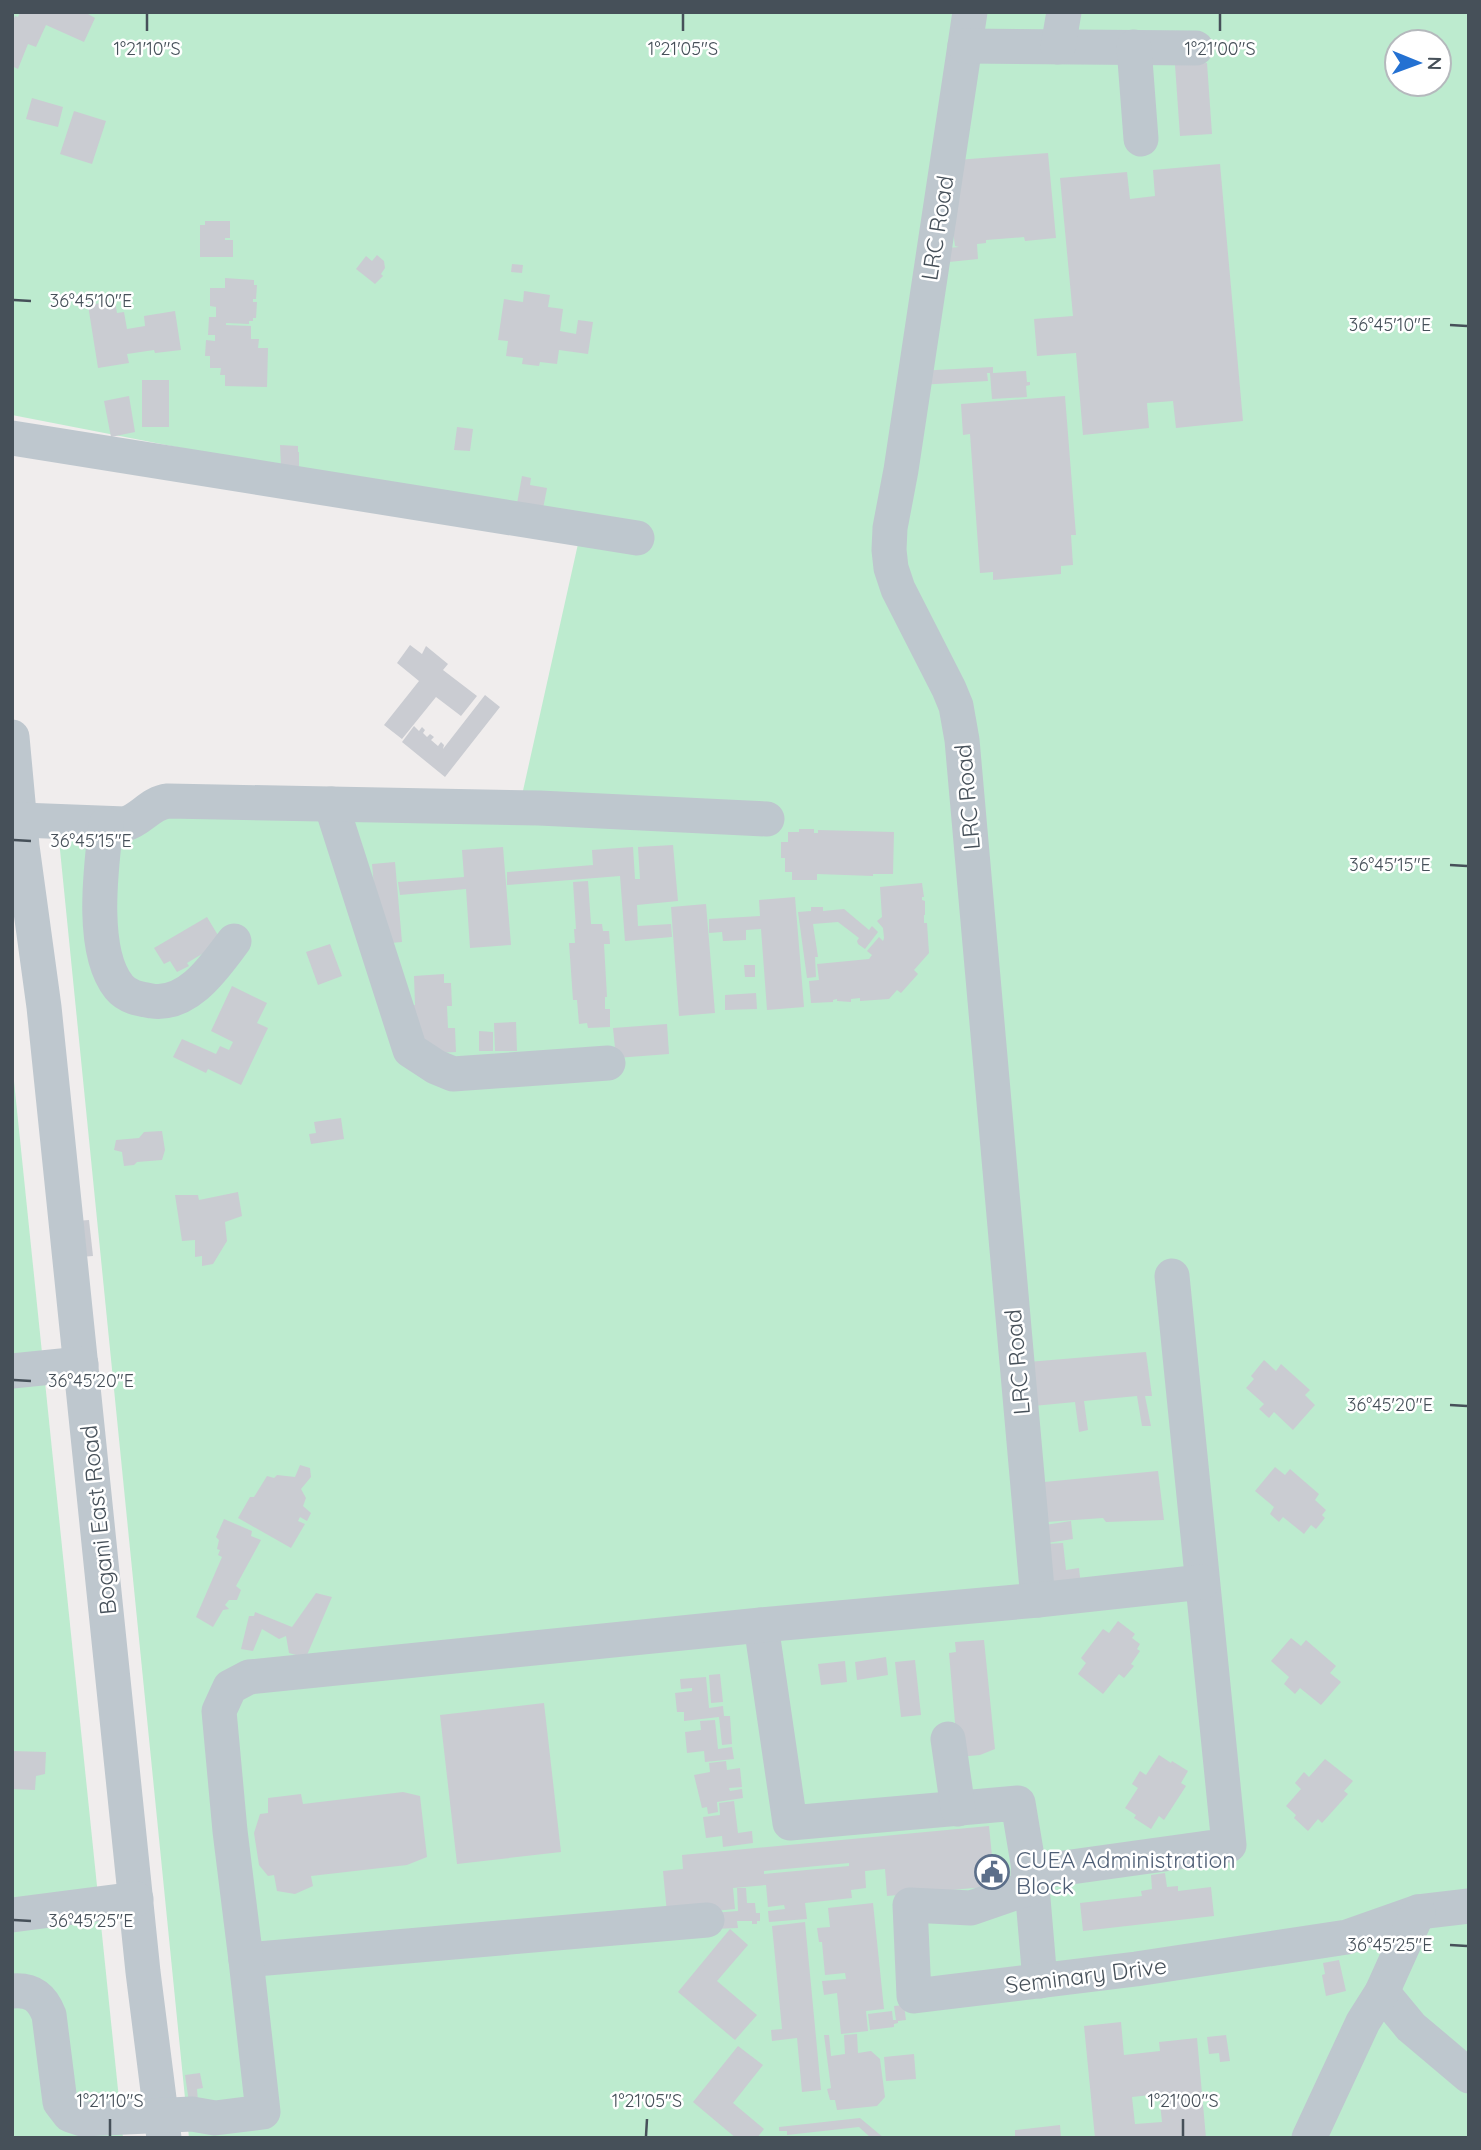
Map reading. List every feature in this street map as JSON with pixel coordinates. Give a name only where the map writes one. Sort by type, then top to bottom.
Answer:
[{"type":"street","name":"LRC Road","points":[[970,12],[895,496],[889,551],[898,589],[956,706],[962,740],[1038,1600]]},
{"type":"street","points":[[1058,47],[1064,12]]},
{"type":"street","points":[[965,46],[1196,48]]},
{"type":"street","points":[[1134,47],[1140,139]]},
{"type":"street","points":[[12,438],[637,538]]},
{"type":"street","name":"Bogani East Road","points":[[12,737],[18,838],[44,1007],[135,1899],[162,2127]]},
{"type":"street","points":[[18,838],[131,823],[157,804],[168,801],[539,808],[767,819]]},
{"type":"street","points":[[331,804],[410,1049],[436,1067],[453,1074],[608,1063]]},
{"type":"street","points":[[106,825],[100,872],[100,926],[108,967],[120,988],[136,999],[160,1002],[185,995],[215,967],[234,941]]},
{"type":"street","points":[[1030,1880],[1229,1845],[1172,1276]]},
{"type":"street","points":[[12,1371],[82,1364]]},
{"type":"street","points":[[12,1992],[22,1990],[35,1994],[44,2002],[49,2015],[60,2102],[82,2128],[162,2127],[192,2114],[215,2118],[263,2112],[230,1831],[219,1711],[230,1687],[250,1676],[1202,1582]]},
{"type":"street","points":[[761,1625],[790,1823],[1018,1803],[1030,1880],[1040,1981]]},
{"type":"street","points":[[948,1739],[958,1809]]},
{"type":"street","name":"Seminary Drive","points":[[1030,1880],[971,1908],[910,1905],[914,1996],[1136,1969],[1348,1937],[1418,1912],[1469,1906]]},
{"type":"street","points":[[12,1915],[135,1899]]},
{"type":"street","points":[[1319,2129],[1363,2022],[1382,1992],[1418,1912]]},
{"type":"street","points":[[246,1960],[706,1920]]},
{"type":"street","points":[[1382,1992],[1411,2027],[1469,2076]]},
{"type":"green space","points":[[12,12],[1469,12],[1469,2138],[189,2138],[56,810],[516,822],[582,526],[12,415]]},
{"type":"green space","points":[[12,1062],[123,2138],[12,2138]]},
{"type":"building","points":[[20,12],[89,12],[88,14],[95,18],[84,42],[46,25],[36,47],[28,44],[18,69],[12,66],[12,23]]},
{"type":"building","points":[[1207,63],[1212,134],[1180,136],[1175,65]]},
{"type":"building","points":[[32,98],[63,107],[58,127],[26,119]]},
{"type":"building","points":[[74,111],[106,121],[92,164],[60,154]]},
{"type":"building","points":[[1048,153],[1056,238],[1025,241],[1024,237],[986,240],[986,243],[977,244],[978,259],[939,263],[938,249],[959,247],[955,246],[944,161]]},
{"type":"building","points":[[1220,164],[1243,421],[1176,428],[1173,401],[1147,403],[1149,428],[1083,435],[1076,353],[1037,356],[1034,319],[1073,316],[1060,178],[1127,172],[1130,199],[1155,196],[1153,170]]},
{"type":"building","points":[[205,221],[230,221],[230,238],[225,240],[233,240],[233,257],[200,257],[200,225],[205,225]]},
{"type":"building","points":[[377,255],[384,261],[385,268],[381,274],[383,276],[375,284],[356,269],[366,256],[372,261]]},
{"type":"building","points":[[512,264],[523,265],[522,273],[511,272]]},
{"type":"building","points":[[225,278],[254,280],[254,285],[257,285],[256,299],[253,299],[253,302],[257,302],[256,318],[249,321],[249,324],[226,325],[251,326],[251,339],[259,339],[258,348],[268,348],[267,387],[225,386],[225,375],[220,375],[221,368],[210,368],[210,356],[205,356],[206,340],[215,341],[215,335],[208,335],[209,317],[216,317],[216,307],[210,306],[210,288],[225,288]]},
{"type":"building","points":[[524,291],[550,295],[548,307],[563,309],[560,331],[576,334],[578,320],[593,322],[588,354],[559,350],[557,364],[540,362],[539,366],[522,364],[523,358],[506,356],[508,341],[498,340],[504,299],[523,302]]},
{"type":"building","points":[[115,301],[117,313],[124,312],[127,329],[145,326],[144,316],[175,311],[181,350],[127,354],[129,363],[98,368],[88,305]]},
{"type":"building","points":[[993,367],[993,373],[1026,371],[1027,382],[1030,382],[1030,385],[1026,386],[1027,397],[992,399],[990,373],[987,373],[988,381],[918,385],[917,371]]},
{"type":"building","points":[[142,380],[169,380],[169,427],[142,427]]},
{"type":"building","points":[[129,396],[135,432],[111,437],[104,401]]},
{"type":"building","points":[[1065,396],[1076,535],[1071,535],[1073,565],[1061,566],[1061,574],[993,580],[993,572],[980,573],[970,434],[963,435],[961,404]]},
{"type":"building","points":[[457,427],[473,429],[470,451],[454,450]]},
{"type":"building","points":[[280,445],[298,446],[299,467],[281,467]]},
{"type":"building","points":[[522,476],[531,478],[530,485],[547,488],[542,514],[516,509]]},
{"type":"building","points":[[410,645],[422,654],[426,646],[448,664],[443,670],[477,696],[461,716],[436,697],[402,739],[384,725],[419,681],[397,663]]},
{"type":"building","points":[[485,695],[500,707],[445,777],[402,742],[414,726],[419,731],[422,727],[425,730],[423,733],[427,737],[430,734],[434,737],[431,740],[438,746],[441,742],[444,745],[443,749]]},
{"type":"building","points":[[799,829],[814,829],[814,833],[818,833],[818,830],[894,832],[893,874],[817,874],[817,880],[792,880],[792,872],[785,872],[785,858],[781,858],[781,842],[788,842],[788,832],[799,832]]},
{"type":"building","points":[[673,845],[678,901],[637,905],[638,926],[671,924],[672,937],[625,941],[620,876],[507,885],[507,872],[593,865],[592,850],[633,847],[635,879],[640,879],[638,847]]},
{"type":"building","points":[[503,847],[511,945],[470,948],[466,889],[400,895],[398,882],[464,877],[462,850]]},
{"type":"building","points":[[395,862],[402,942],[379,944],[372,864]]},
{"type":"building","points":[[588,881],[591,924],[602,924],[603,931],[609,931],[610,944],[604,944],[607,997],[605,1009],[610,1009],[610,1027],[588,1028],[587,1023],[579,1024],[577,1000],[573,1000],[569,943],[575,943],[576,929],[573,882]]},
{"type":"building","points":[[922,883],[929,953],[914,970],[918,974],[901,993],[897,990],[889,999],[860,1001],[860,998],[851,999],[851,1002],[837,999],[833,1002],[811,1003],[809,981],[819,980],[817,964],[869,959],[872,955],[867,951],[879,937],[883,941],[883,928],[877,921],[882,917],[880,887]]},
{"type":"building","points":[[795,897],[804,1007],[767,1010],[761,929],[746,930],[746,940],[723,941],[722,932],[709,933],[709,919],[760,916],[759,900]]},
{"type":"building","points":[[706,904],[715,1013],[679,1016],[671,907]]},
{"type":"building","points":[[811,907],[823,907],[823,911],[844,909],[869,930],[872,926],[878,932],[865,949],[858,944],[859,938],[838,922],[813,924],[818,957],[815,957],[816,977],[807,978],[798,912],[811,911]]},
{"type":"building","points":[[207,917],[222,942],[177,972],[170,961],[164,964],[154,948]]},
{"type":"building","points":[[330,944],[342,976],[318,985],[306,952]]},
{"type":"building","points":[[744,965],[755,965],[755,977],[745,977]]},
{"type":"building","points":[[444,974],[444,983],[451,983],[452,1006],[447,1006],[448,1028],[455,1028],[456,1052],[420,1054],[411,1005],[415,1005],[414,976]]},
{"type":"building","points":[[232,986],[267,1003],[257,1023],[268,1028],[241,1085],[208,1069],[206,1073],[173,1057],[182,1039],[216,1054],[220,1046],[229,1050],[233,1042],[211,1031]]},
{"type":"building","points":[[756,993],[757,1009],[725,1010],[725,995]]},
{"type":"building","points":[[516,1022],[517,1051],[495,1051],[494,1023]]},
{"type":"building","points":[[667,1024],[669,1054],[616,1058],[613,1028]]},
{"type":"building","points":[[479,1031],[493,1032],[493,1051],[479,1051]]},
{"type":"building","points":[[341,1118],[344,1139],[311,1144],[309,1134],[316,1133],[314,1122]]},
{"type":"building","points":[[162,1131],[165,1150],[162,1160],[124,1166],[122,1152],[114,1150],[116,1140],[139,1138],[144,1132]]},
{"type":"building","points":[[238,1192],[242,1216],[225,1222],[227,1241],[213,1264],[202,1266],[202,1256],[195,1257],[195,1240],[182,1241],[175,1195],[198,1195],[199,1200]]},
{"type":"building","points":[[89,1220],[93,1256],[80,1257],[75,1221]]},
{"type":"building","points":[[1146,1352],[1152,1396],[1145,1396],[1151,1426],[1142,1426],[1137,1396],[1084,1401],[1088,1430],[1079,1432],[1075,1402],[1033,1406],[1028,1362]]},
{"type":"building","points":[[1264,1360],[1276,1371],[1281,1364],[1310,1390],[1305,1395],[1315,1405],[1293,1430],[1274,1412],[1269,1418],[1259,1409],[1264,1404],[1246,1388],[1254,1379],[1251,1376]]},
{"type":"building","points":[[300,1465],[310,1468],[311,1477],[301,1489],[306,1498],[303,1506],[311,1513],[307,1521],[300,1517],[298,1521],[305,1524],[291,1548],[238,1518],[267,1476],[295,1477]]},
{"type":"building","points":[[1275,1467],[1285,1475],[1290,1469],[1319,1494],[1315,1500],[1326,1510],[1322,1515],[1325,1518],[1316,1529],[1311,1525],[1304,1534],[1283,1517],[1279,1522],[1270,1514],[1274,1507],[1255,1491]]},
{"type":"building","points":[[1158,1471],[1164,1520],[1106,1522],[1103,1518],[1046,1522],[1044,1482]]},
{"type":"building","points":[[224,1519],[252,1531],[251,1536],[261,1540],[236,1586],[241,1590],[237,1600],[229,1600],[225,1605],[229,1609],[223,1610],[213,1627],[196,1617],[222,1557],[218,1555],[219,1540],[216,1537]]},
{"type":"building","points":[[1071,1521],[1073,1539],[1047,1543],[1045,1525]]},
{"type":"building","points":[[1063,1543],[1066,1570],[1079,1568],[1081,1586],[1050,1589],[1046,1544]]},
{"type":"building","points":[[316,1593],[332,1597],[307,1655],[303,1657],[289,1653],[286,1636],[279,1639],[262,1629],[253,1651],[241,1649],[249,1616],[254,1616],[255,1612],[292,1627]]},
{"type":"building","points":[[1118,1621],[1135,1634],[1132,1638],[1140,1644],[1137,1649],[1140,1651],[1131,1664],[1134,1666],[1124,1678],[1119,1674],[1103,1694],[1078,1674],[1086,1663],[1081,1658],[1103,1629],[1109,1633]]},
{"type":"building","points":[[1291,1638],[1301,1646],[1306,1640],[1336,1666],[1330,1673],[1341,1682],[1321,1705],[1300,1688],[1295,1694],[1284,1684],[1289,1677],[1271,1661]]},
{"type":"building","points":[[984,1640],[995,1749],[980,1755],[958,1757],[949,1653],[956,1652],[955,1642]]},
{"type":"building","points":[[886,1657],[888,1675],[857,1680],[855,1662]]},
{"type":"building","points":[[915,1660],[921,1715],[901,1717],[895,1662]]},
{"type":"building","points":[[845,1661],[847,1682],[821,1685],[818,1664]]},
{"type":"building","points":[[720,1674],[723,1702],[711,1703],[709,1675]]},
{"type":"building","points":[[706,1677],[709,1708],[723,1706],[724,1716],[730,1716],[732,1744],[722,1745],[719,1717],[684,1721],[684,1712],[677,1712],[675,1693],[692,1691],[692,1688],[681,1689],[680,1679]]},
{"type":"building","points":[[544,1703],[561,1852],[457,1864],[440,1715]]},
{"type":"building","points":[[715,1720],[718,1749],[732,1747],[734,1759],[705,1762],[704,1751],[687,1753],[685,1732],[701,1730],[700,1721]]},
{"type":"building","points":[[12,1751],[46,1752],[45,1774],[36,1776],[35,1790],[12,1789]]},
{"type":"building","points":[[1159,1755],[1188,1771],[1181,1783],[1186,1786],[1164,1820],[1159,1816],[1151,1829],[1134,1818],[1136,1815],[1125,1808],[1138,1788],[1132,1784],[1140,1771],[1146,1775]]},
{"type":"building","points":[[1325,1759],[1353,1781],[1344,1791],[1348,1794],[1322,1823],[1318,1819],[1308,1831],[1286,1806],[1301,1789],[1295,1783],[1304,1772],[1309,1777]]},
{"type":"building","points":[[726,1761],[727,1770],[740,1768],[742,1787],[729,1788],[730,1791],[742,1789],[743,1798],[717,1802],[718,1812],[708,1814],[707,1807],[702,1808],[694,1775],[710,1772],[709,1763]]},
{"type":"building","points":[[403,1792],[420,1796],[427,1857],[407,1865],[311,1876],[313,1886],[295,1894],[277,1891],[274,1875],[268,1876],[259,1865],[254,1833],[260,1814],[268,1813],[268,1798],[301,1794],[303,1804]]},
{"type":"building","points":[[734,1801],[738,1833],[752,1831],[753,1843],[723,1847],[722,1836],[706,1838],[703,1817],[720,1815],[719,1803]]},
{"type":"building","points":[[989,1826],[995,1886],[887,1896],[885,1869],[865,1871],[866,1888],[851,1890],[852,1898],[805,1903],[807,1919],[769,1922],[768,1911],[785,1909],[784,1905],[768,1907],[766,1885],[733,1888],[735,1909],[667,1913],[663,1871],[683,1869],[682,1855]],"holes":[[[849,1863],[849,1866],[764,1874],[764,1871]]]},
{"type":"building","points":[[1165,1873],[1167,1887],[1178,1886],[1178,1891],[1211,1887],[1214,1916],[1083,1931],[1080,1903],[1142,1896],[1141,1891],[1152,1889],[1151,1875]]},
{"type":"building","points":[[737,1888],[746,1888],[747,1903],[755,1903],[756,1913],[760,1913],[760,1921],[752,1924],[752,1921],[737,1921],[738,1928],[713,1929],[712,1913],[738,1911]]},
{"type":"building","points":[[873,1903],[884,2009],[866,2011],[868,2031],[841,2034],[837,1993],[824,1995],[822,1981],[846,1979],[845,1973],[825,1975],[822,1942],[819,1942],[817,1928],[830,1927],[828,1908]]},
{"type":"building","points":[[805,1922],[821,2090],[802,2092],[797,2038],[772,2041],[771,2030],[782,2029],[772,1926]]},
{"type":"building","points":[[730,1929],[748,1945],[717,1981],[757,2015],[735,2040],[678,1992]]},
{"type":"building","points":[[1339,1960],[1346,1991],[1326,1996],[1323,1963]]},
{"type":"building","points":[[904,2005],[906,2020],[898,2021],[894,2027],[870,2030],[868,2014],[892,2011],[893,2020],[896,2020],[894,2006]]},
{"type":"building","points":[[1121,2022],[1124,2055],[1160,2051],[1159,2042],[1197,2038],[1206,2138],[1095,2138],[1084,2026]],"holes":[[[1159,2094],[1162,2122],[1135,2124],[1132,2097]]]},
{"type":"building","points":[[857,2034],[858,2053],[871,2051],[880,2059],[885,2097],[877,2106],[837,2110],[835,2100],[830,2100],[827,2089],[831,2088],[824,2035],[829,2035],[831,2056],[845,2054],[844,2035]]},
{"type":"building","points":[[1226,2035],[1230,2061],[1220,2062],[1219,2053],[1209,2054],[1207,2037]]},
{"type":"building","points":[[738,2046],[763,2065],[733,2103],[764,2129],[757,2138],[736,2138],[693,2102]]},
{"type":"building","points":[[914,2054],[916,2079],[886,2081],[884,2057]]},
{"type":"building","points":[[200,2073],[203,2088],[197,2089],[198,2101],[189,2102],[185,2075]]},
{"type":"building","points":[[860,2118],[884,2138],[871,2138],[859,2127],[787,2135],[787,2131],[779,2131],[779,2127]]},
{"type":"building","points":[[1060,2125],[1061,2138],[1015,2138],[1015,2130]]},
{"type":"place","name":"CUEA Administration Block","points":[[992,1872]]}]
